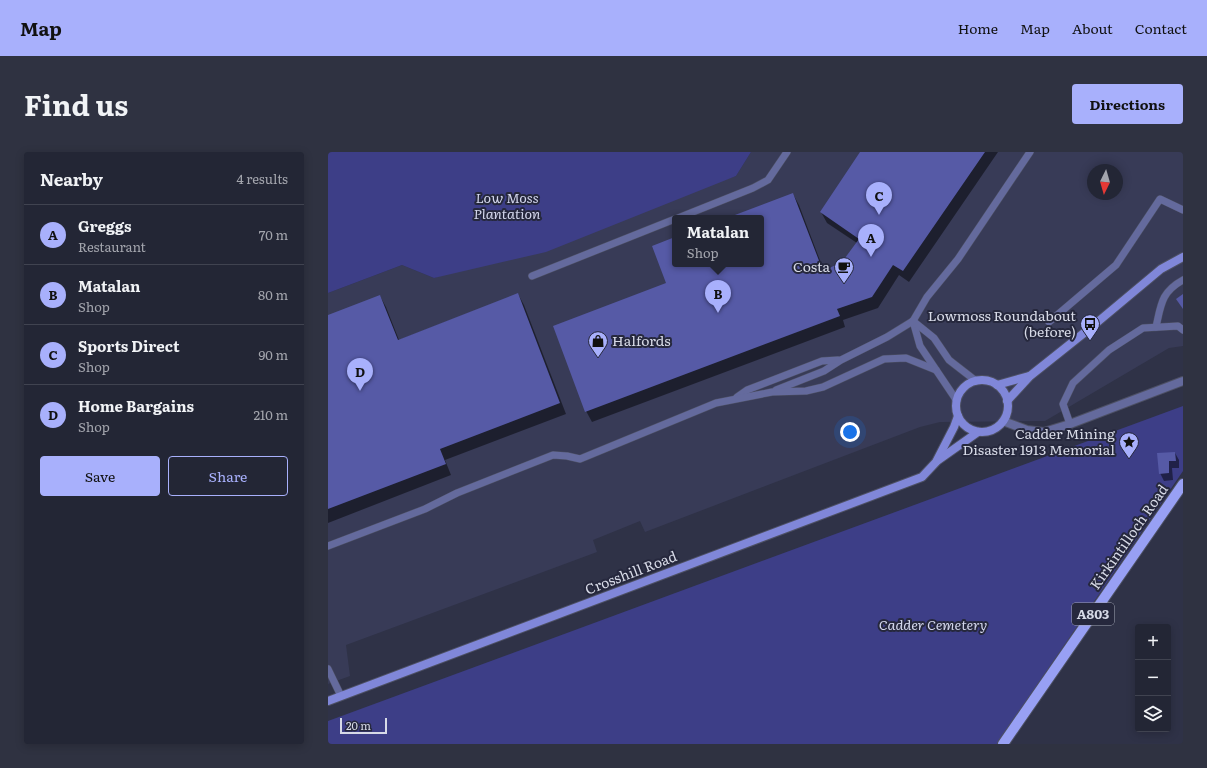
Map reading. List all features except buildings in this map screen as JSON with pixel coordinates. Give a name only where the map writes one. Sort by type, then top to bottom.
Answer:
[{"type":"main road","points":[[1007,402],[1030,376],[1161,269],[1183,257]]},
{"type":"main road","points":[[997,385],[1030,376]]},
{"type":"main road","points":[[976,381],[986,381],[997,385],[1005,395],[1007,402],[1006,415],[1003,421],[996,428],[987,432],[978,432],[962,423],[956,408],[956,401],[963,388],[976,381]]},
{"type":"main road","name":"Crosshill Road","points":[[937,461],[958,416]]},
{"type":"main road","name":"Crosshill Road","points":[[328,701],[922,477],[937,461],[978,432]]},
{"type":"main road","name":"Kirkintilloch Road","points":[[1004,743],[1183,484]]},
{"type":"street","points":[[1003,421],[1027,430],[1044,432],[1070,424],[1183,381]]},
{"type":"lane","points":[[686,215],[753,188],[768,180],[787,152]]},
{"type":"lane","points":[[772,392],[824,371],[841,360],[887,337],[913,321],[927,297],[958,259],[1030,152]]},
{"type":"lane","points":[[1049,322],[1116,265],[1160,199],[1183,210]]},
{"type":"lane","points":[[532,276],[672,220]]},
{"type":"lane","points":[[1156,327],[1163,299],[1176,284],[1183,280]]},
{"type":"lane","points":[[913,321],[920,346],[956,401]]},
{"type":"lane","points":[[913,321],[934,338],[949,360],[976,381]]},
{"type":"lane","points":[[1070,424],[1063,404],[1073,383],[1109,350],[1143,328],[1178,326],[1183,330]]},
{"type":"lane","points":[[328,546],[425,509],[457,493],[553,455],[580,459],[716,403],[772,392],[806,391],[823,387],[884,360],[906,358],[936,370]]},
{"type":"lane","points":[[734,399],[747,390],[822,361],[841,360]]},
{"type":"lane","points":[[328,669],[341,696]]},
{"type":"shaded area","points":[[751,152],[1183,152],[1183,346],[1169,348],[1045,421],[940,422],[920,427],[645,532],[640,521],[593,540],[597,552],[346,645],[350,676],[328,684],[328,293],[402,265],[434,278],[736,176]]},
{"type":"green space","name":"Low Moss Plantation","points":[[328,152],[751,152],[736,176],[546,252],[434,278],[402,265],[328,293]]},
{"type":"green space","name":"Cadder Cemetery","points":[[1183,406],[1183,471],[997,744],[328,744],[328,721]]},
{"type":"place","name":"Sports Direct","points":[[879,215]]},
{"type":"place","name":"Greggs","points":[[871,257]]},
{"type":"place","name":"Costa","points":[[844,284]]},
{"type":"place","name":"Matalan","points":[[718,313]]},
{"type":"place","name":"Lowmoss Roundabout (before)","points":[[1090,341]]},
{"type":"place","name":"Halfords","points":[[598,358]]},
{"type":"place","name":"Home Bargains","points":[[360,391]]},
{"type":"place","name":"Cadder Mining Disaster 1913 Memorial","points":[[1129,459]]}]
